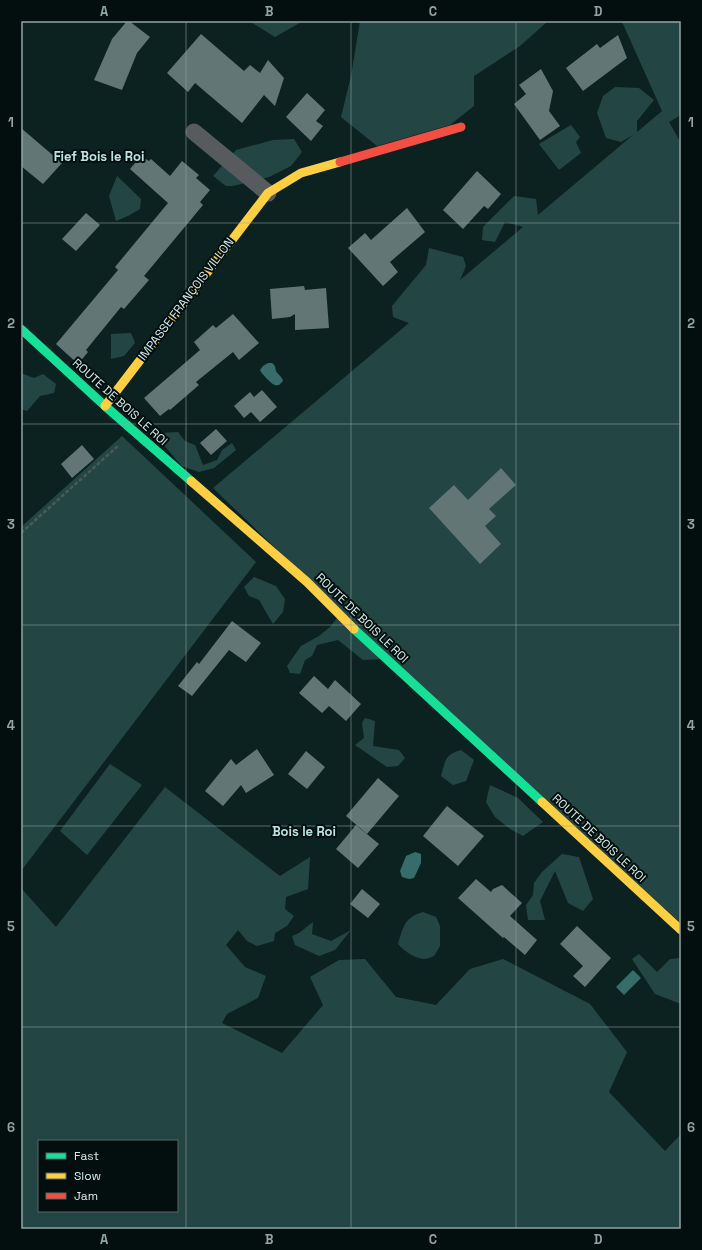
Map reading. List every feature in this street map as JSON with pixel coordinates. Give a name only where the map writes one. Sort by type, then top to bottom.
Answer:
[{"type":"street","name":"IMPASSE FRANÇOIS VILLON","points":[[105,406],[268,193],[301,173],[461,127]]},
{"type":"street","points":[[194,132],[268,193]]},
{"type":"street","name":"ROUTE DE BOIS LE ROI","points":[[21,329],[105,406],[307,582],[351,626],[681,930]]},
{"type":"path","points":[[21,533],[134,431]]},
{"type":"shaded area","points":[[249,21],[303,21],[275,37]]},
{"type":"shaded area","points":[[360,21],[548,21],[520,46],[474,76],[474,106],[450,125],[377,146],[341,117],[351,76]]},
{"type":"shaded area","points":[[620,21],[681,21],[681,115],[669,122],[681,143],[681,923],[383,659],[363,660],[338,640],[317,645],[312,656],[305,660],[300,674],[290,673],[287,666],[301,646],[319,636],[330,627],[342,612],[213,488],[409,323],[393,317],[392,306],[426,265],[429,248],[463,257],[466,266],[460,280],[523,227],[505,222],[495,242],[482,240],[483,227],[514,196],[536,199],[538,215],[633,135],[621,142],[606,138],[597,113],[603,96],[615,87],[639,88],[654,100],[637,121],[637,132],[662,111],[623,24]]},
{"type":"shaded area","points":[[571,125],[580,137],[576,142],[581,153],[559,170],[539,144]]},
{"type":"shaded area","points":[[294,139],[302,152],[291,166],[269,177],[233,186],[226,186],[213,176],[236,150],[273,140]]},
{"type":"shaded area","points":[[117,176],[141,199],[140,209],[116,221],[109,196]]},
{"type":"shaded area","points":[[131,333],[135,343],[124,356],[111,359],[111,334]]},
{"type":"shaded area","points":[[268,363],[272,363],[274,365],[283,381],[279,385],[271,383],[260,370]]},
{"type":"shaded area","points":[[21,373],[34,378],[43,374],[56,384],[54,393],[40,396],[27,411],[21,409]]},
{"type":"shaded area","points":[[178,432],[185,441],[195,445],[203,465],[217,460],[222,450],[232,443],[236,450],[214,468],[199,472],[182,466],[161,442],[160,433]]},
{"type":"shaded area","points":[[122,436],[256,562],[21,871],[21,527]]},
{"type":"shaded area","points":[[254,577],[276,586],[285,599],[283,612],[273,624],[259,600],[249,596],[244,587]]},
{"type":"shaded area","points":[[365,718],[375,721],[373,746],[399,750],[405,758],[398,766],[387,767],[355,745],[364,738],[362,723]]},
{"type":"shaded area","points":[[461,750],[474,760],[466,781],[453,785],[441,776],[446,759],[451,754]]},
{"type":"shaded area","points":[[110,764],[142,785],[87,855],[60,831]]},
{"type":"shaded area","points":[[490,785],[518,798],[543,822],[523,836],[510,829],[495,817],[486,802]]},
{"type":"shaded area","points":[[165,787],[280,876],[310,857],[308,889],[286,897],[285,909],[294,916],[287,926],[275,933],[274,941],[257,946],[247,941],[238,930],[226,945],[245,967],[266,976],[258,998],[227,1014],[222,1023],[282,1053],[323,1005],[310,977],[339,960],[365,959],[396,997],[436,1005],[470,969],[503,959],[590,1004],[627,1052],[609,1092],[665,1151],[681,1134],[681,1229],[21,1229],[21,888],[56,927]]},
{"type":"shaded area","points":[[415,852],[421,854],[421,863],[414,878],[409,879],[402,877],[400,871],[406,856]]},
{"type":"shaded area","points":[[562,854],[579,857],[593,899],[583,911],[568,903],[555,871],[540,901],[545,920],[528,920],[526,905],[533,895],[534,883],[542,872]]},
{"type":"shaded area","points":[[423,912],[436,917],[440,926],[440,946],[434,956],[424,959],[410,954],[398,944],[401,933],[408,920]]},
{"type":"shaded area","points":[[313,922],[312,934],[331,941],[351,930],[335,950],[319,956],[295,945],[292,936],[299,933]]},
{"type":"shaded area","points":[[639,954],[657,972],[670,959],[681,958],[681,1004],[655,994],[632,959]]},
{"type":"shaded area","points":[[633,970],[641,978],[624,995],[616,987]]},
{"type":"building","points":[[127,21],[150,37],[137,53],[122,90],[94,80],[112,39]]},
{"type":"building","points":[[201,34],[244,71],[250,65],[260,73],[268,60],[284,78],[275,106],[264,95],[242,123],[195,83],[188,92],[167,73]]},
{"type":"building","points":[[618,35],[627,58],[583,91],[566,68],[597,44],[600,48]]},
{"type":"building","points":[[541,69],[553,91],[549,111],[560,126],[540,140],[514,104],[526,94],[519,85]]},
{"type":"building","points":[[307,93],[325,110],[316,121],[323,126],[311,141],[286,117]]},
{"type":"building","points":[[21,128],[62,163],[43,184],[21,166]]},
{"type":"building","points":[[141,156],[149,161],[151,159],[170,176],[182,161],[199,175],[196,178],[210,190],[200,202],[203,205],[144,276],[149,280],[124,309],[121,307],[86,350],[88,352],[78,364],[56,344],[118,270],[115,267],[168,203],[130,169]]},
{"type":"building","points":[[477,171],[501,194],[488,209],[484,206],[463,229],[443,210]]},
{"type":"building","points":[[407,208],[425,232],[390,262],[398,272],[383,286],[348,248],[365,233],[371,240]]},
{"type":"building","points":[[86,213],[100,225],[76,251],[62,239]]},
{"type":"building","points":[[304,286],[305,290],[326,288],[329,328],[295,330],[295,314],[290,317],[272,319],[270,289]]},
{"type":"building","points":[[233,314],[259,343],[239,360],[233,352],[196,382],[199,385],[170,410],[169,409],[160,416],[144,398],[200,350],[194,342],[213,325],[216,328]]},
{"type":"building","points":[[262,390],[277,407],[260,422],[251,412],[244,418],[234,406],[250,392],[254,397]]},
{"type":"building","points":[[216,429],[227,441],[211,455],[200,443]]},
{"type":"building","points":[[82,445],[94,459],[72,478],[61,464]]},
{"type":"building","points":[[501,468],[516,485],[489,509],[496,516],[485,526],[501,544],[480,564],[429,508],[454,485],[468,500]]},
{"type":"building","points":[[232,621],[261,643],[246,662],[229,650],[192,696],[178,686],[197,662],[199,664]]},
{"type":"building","points":[[314,676],[328,689],[335,680],[361,704],[346,721],[329,706],[322,713],[299,693]]},
{"type":"building","points":[[257,749],[274,775],[246,793],[241,785],[223,806],[205,791],[231,759],[236,765]]},
{"type":"building","points":[[306,751],[325,767],[307,789],[288,774]]},
{"type":"building","points":[[378,778],[399,796],[367,834],[346,816]]},
{"type":"building","points":[[447,806],[484,836],[458,866],[423,836]]},
{"type":"building","points":[[356,825],[379,844],[358,868],[336,849]]},
{"type":"building","points":[[476,879],[491,892],[493,889],[502,885],[522,903],[510,916],[537,940],[525,955],[504,937],[503,938],[458,898]]},
{"type":"building","points":[[362,889],[380,904],[368,918],[350,904]]},
{"type":"building","points":[[577,926],[611,958],[585,987],[573,976],[583,966],[560,944]]},
{"type":"traffic: fast","points":[[21,329],[105,406],[191,481]]},
{"type":"traffic: fast","points":[[354,629],[542,802]]},
{"type":"traffic: slow","points":[[105,406],[268,193],[301,173],[340,162]]},
{"type":"traffic: slow","points":[[191,481],[307,582],[354,629]]},
{"type":"traffic: slow","points":[[542,802],[681,930]]},
{"type":"traffic: jam","points":[[340,162],[461,127]]},
{"type":"district","name":"Fief Bois le Roi","points":[[99,156]]},
{"type":"district","name":"Bois le Roi","points":[[304,831]]}]
